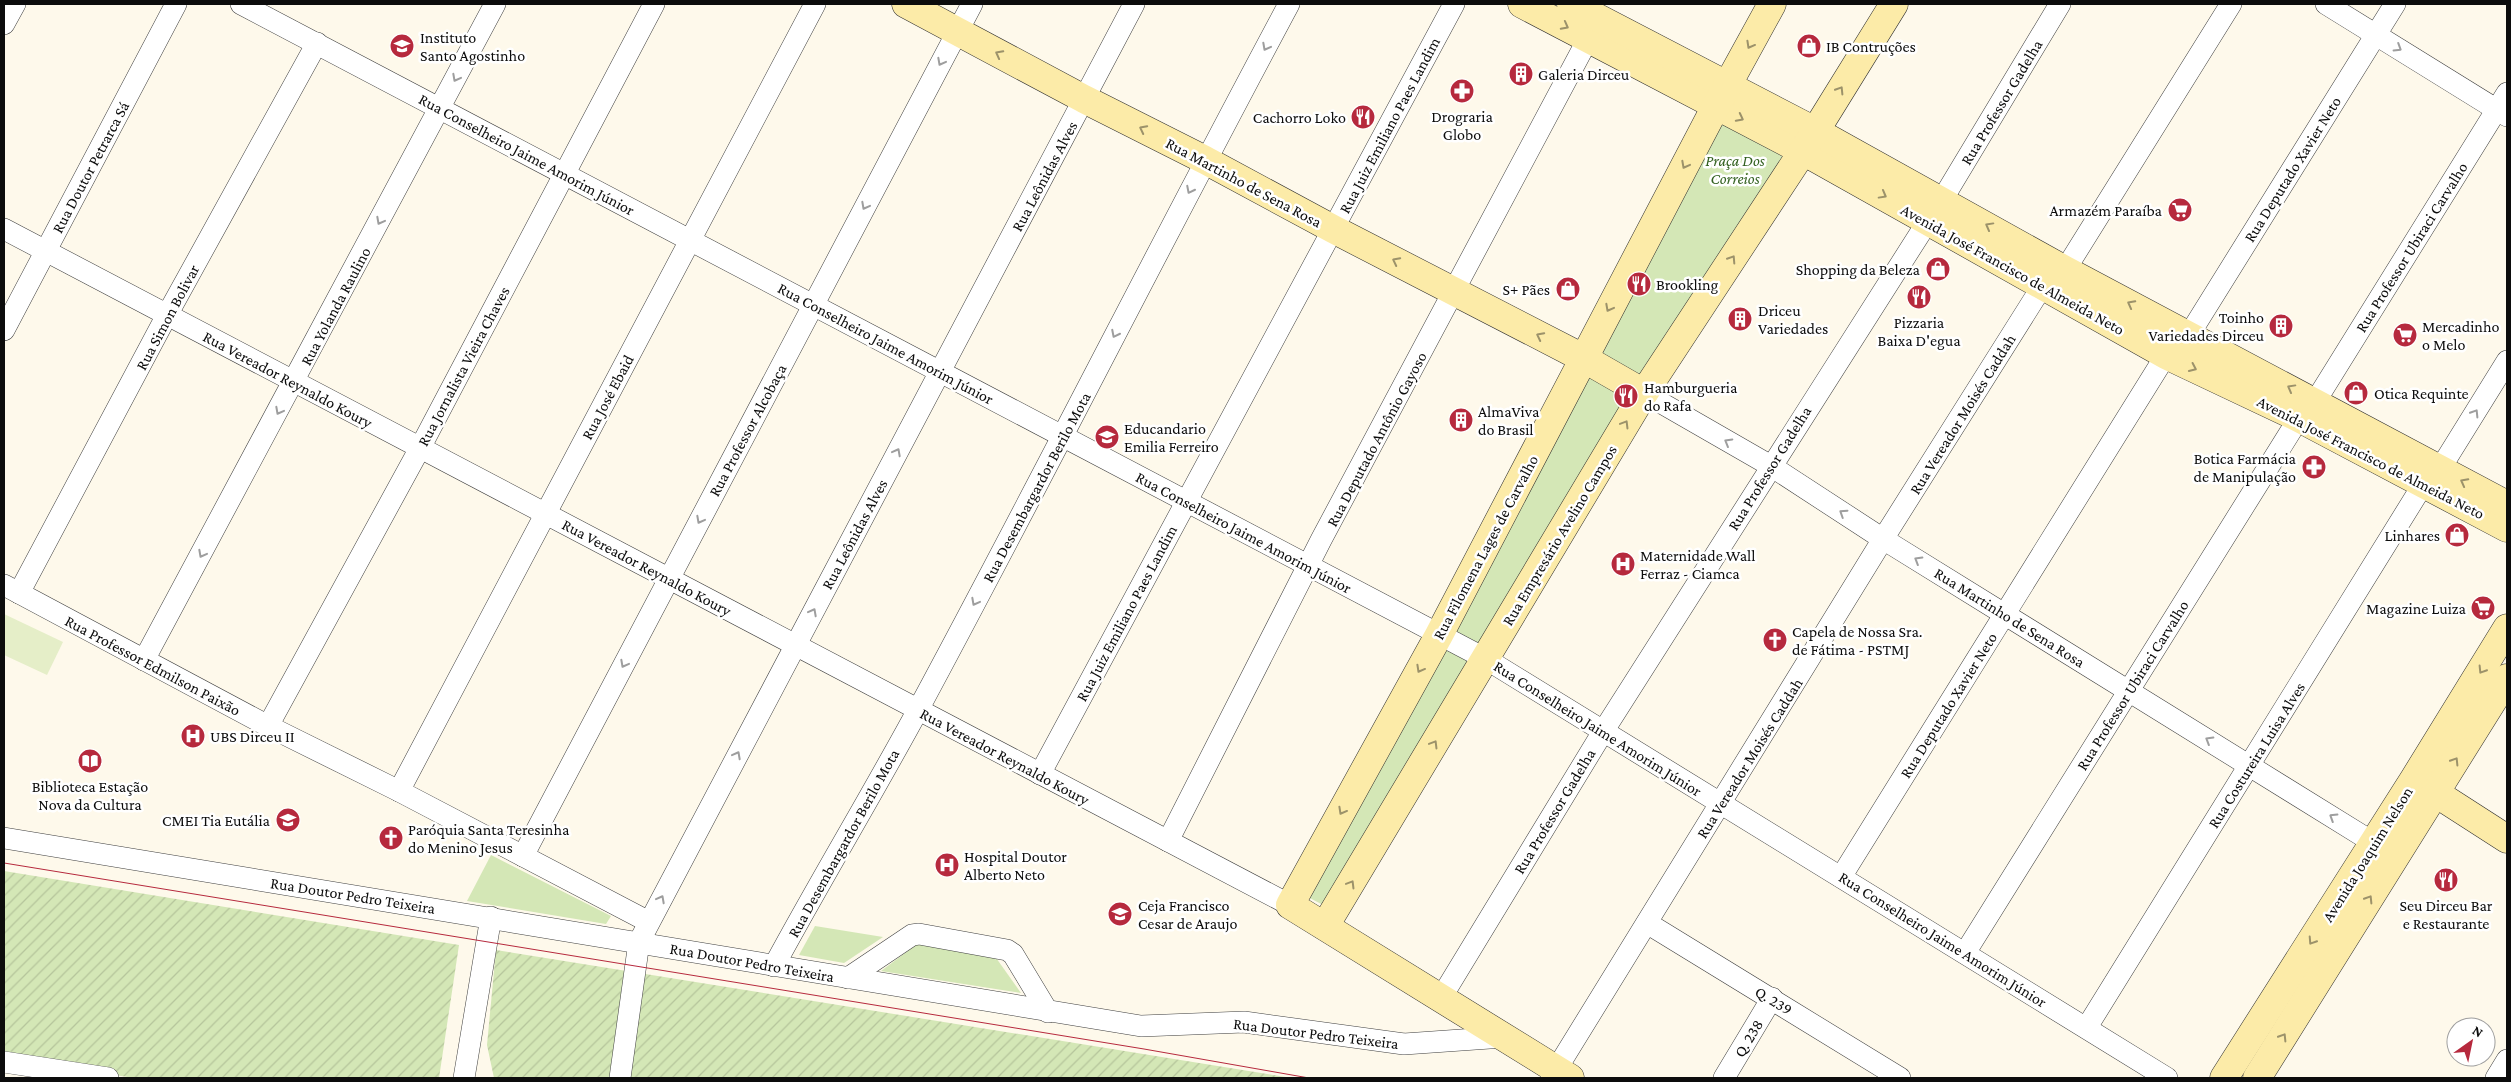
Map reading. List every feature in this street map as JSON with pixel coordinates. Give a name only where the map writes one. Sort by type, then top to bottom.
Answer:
[{"type":"street","points":[[4,24],[15,4]]},
{"type":"street","name":"Rua Doutor Petrarca Sá","points":[[4,330],[176,4]]},
{"type":"street","name":"Rua Conselheiro Jaime Amorim Júnior","points":[[241,4],[1486,659],[2167,1078]]},
{"type":"street","name":"Rua Yolanda Raulino","points":[[144,660],[496,4]]},
{"type":"street","name":"Rua Jornalista Vieira Chaves","points":[[268,726],[420,448],[654,4]]},
{"type":"street","name":"Rua José Ebaid","points":[[399,791],[814,4]]},
{"type":"street","name":"Rua Martinho de Sena Rosa","points":[[906,4],[1084,99],[1205,160],[1333,229],[1583,358],[1771,466],[1884,539],[2374,843]]},
{"type":"street","name":"Rua Professor Alcobaça","points":[[523,856],[972,4]]},
{"type":"street","name":"Rua Leônidas Alves","points":[[620,1078],[639,942],[1134,4]]},
{"type":"street","name":"Rua Desembargardor Berilo Mota","points":[[774,966],[918,710],[1063,436],[1205,160],[1289,4]]},
{"type":"street","name":"Rua Juiz Emiliano Paes Landim","points":[[1040,774],[1454,4]]},
{"type":"street","name":"Avenida José Francisco de Almeida Neto","points":[[1522,4],[1598,20]]},
{"type":"street","name":"Avenida José Francisco de Almeida Neto","points":[[1571,4],[1722,96],[1935,210],[2065,270],[2189,335],[2307,410],[2432,476],[2507,505]]},
{"type":"street","name":"Rua Filomena Lages de Carvalho","points":[[1290,905],[1439,635],[1583,358],[1772,4]]},
{"type":"street","name":"Rua Empresário Avelino Campos","points":[[1326,926],[1644,393],[1809,141],[1894,4]]},
{"type":"street","name":"Rua Professor Gadelha","points":[[1441,998],[1604,730],[1935,210],[2060,4]]},
{"type":"street","points":[[2065,270],[2230,4]]},
{"type":"street","points":[[2326,4],[2504,106]]},
{"type":"street","name":"Rua Deputado Xavier Neto","points":[[2189,335],[2395,4]]},
{"type":"street","name":"Rua Deputado Antônio Gayoso","points":[[1168,841],[1309,566],[1598,20]]},
{"type":"street","name":"Rua Simon Bolivar","points":[[11,589],[167,315],[317,43]]},
{"type":"street","name":"Rua Professor Ubiraci Carvalho","points":[[1966,953],[2128,691],[2504,106]]},
{"type":"street","name":"Avenida José Francisco de Almeida Neto","points":[[1935,210],[2043,285],[2166,355],[2307,410]]},
{"type":"street","name":"Rua Vereador Reynaldo Koury","points":[[4,229],[1290,905]]},
{"type":"street","name":"Rua Vereador Moisés Caddah","points":[[1559,1076],[1646,923],[2043,285]]},
{"type":"street","name":"Rua Deputado Xavier Neto","points":[[1841,877],[2166,355]]},
{"type":"street","name":"Rua Costureira Luisa Alves","points":[[2087,1028],[2250,765],[2432,476],[2507,361]]},
{"type":"street","name":"Avenida José Francisco de Almeida Neto","points":[[2432,476],[2507,528]]},
{"type":"street","name":"Rua Professor Edmilson Paixão","points":[[11,589],[268,726],[399,791],[649,922]]},
{"type":"street","name":"Avenida Joaquim Nelson","points":[[2256,1078],[2425,786],[2507,628]]},
{"type":"street","name":"Avenida Joaquim Nelson","points":[[2224,1078],[2374,843],[2425,786],[2507,678]]},
{"type":"street","points":[[2425,786],[2507,838]]},
{"type":"street","name":"Rua Doutor Pedro Teixeira","points":[[4,838],[491,917],[1048,1012],[1141,1026],[1244,1022],[1404,1044],[1504,1036]]},
{"type":"street","points":[[1290,905],[1504,1036],[1559,1076]]},
{"type":"street","points":[[464,1078],[491,917]]},
{"type":"street","name":"Q. 239","points":[[1646,923],[1772,998],[1900,1078]]},
{"type":"street","points":[[848,978],[912,935],[919,934],[997,946],[1013,954],[1048,1012]]},
{"type":"street","name":"Q. 238","points":[[1724,1078],[1772,998]]},
{"type":"street","points":[[2496,1078],[2507,1060]]},
{"type":"street","points":[[4,1062],[108,1078]]},
{"type":"green space","name":"Praça Dos Correios","points":[[1721,114],[1792,153],[1327,907],[1302,894]]},
{"type":"green space","points":[[4,614],[63,642],[47,675],[4,655]]},
{"type":"green space","points":[[491,855],[611,916],[606,924],[467,901]]},
{"type":"green space","points":[[4,871],[459,945],[439,1078],[134,1078],[4,1058]]},
{"type":"green space","points":[[815,926],[883,937],[844,963],[799,955]]},
{"type":"green space","points":[[917,944],[994,955],[1021,993],[881,971]]},
{"type":"green space","points":[[496,950],[1292,1078],[494,1078],[487,1045]]},
{"type":"tram line","points":[[4,863],[1144,1049],[1309,1078]]},
{"type":"place","name":"Instituto Santo Agostinho","points":[[402,46]]},
{"type":"place","name":"IB Contruções","points":[[1809,46]]},
{"type":"place","name":"Galeria Dirceu","points":[[1521,74]]},
{"type":"place","name":"Drograria Globo","points":[[1462,91]]},
{"type":"place","name":"Cachorro Loko","points":[[1363,117]]},
{"type":"place","name":"Armazém Paraíba","points":[[2180,210]]},
{"type":"place","name":"Shopping da Beleza","points":[[1938,269]]},
{"type":"place","name":"Brookling","points":[[1639,284]]},
{"type":"place","name":"S+ Pães","points":[[1568,289]]},
{"type":"place","name":"Pizzaria Baixa D'egua","points":[[1919,297]]},
{"type":"place","name":"Driceu Variedades","points":[[1740,319]]},
{"type":"place","name":"Toinho Variedades Dirceu","points":[[2281,326]]},
{"type":"place","name":"Mercadinho o Melo","points":[[2405,335]]},
{"type":"place","name":"Otica Requinte","points":[[2356,393]]},
{"type":"place","name":"Hamburgueria do Rafa","points":[[1626,396]]},
{"type":"place","name":"AlmaViva do Brasil","points":[[1461,420]]},
{"type":"place","name":"Educandario Emilia Ferreiro","points":[[1107,437]]},
{"type":"place","name":"Botica Farmácia de Manipulação","points":[[2314,467]]},
{"type":"place","name":"Linhares","points":[[2457,535]]},
{"type":"place","name":"Maternidade Wall Ferraz - Ciamca","points":[[1623,564]]},
{"type":"place","name":"Magazine Luiza","points":[[2483,608]]},
{"type":"place","name":"Capela de Nossa Sra. de Fátima - PSTMJ","points":[[1775,640]]},
{"type":"place","name":"UBS Dirceu II","points":[[193,736]]},
{"type":"place","name":"Biblioteca Estação Nova da Cultura","points":[[90,761]]},
{"type":"place","name":"CMEI Tia Eutália","points":[[288,820]]},
{"type":"place","name":"Paróquia Santa Teresinha do Menino Jesus","points":[[391,838]]},
{"type":"place","name":"Hospital Doutor Alberto Neto","points":[[947,865]]},
{"type":"place","name":"Seu Dirceu Bar e Restaurante","points":[[2446,880]]},
{"type":"place","name":"Ceja Francisco Cesar de Araujo","points":[[1120,914]]}]
